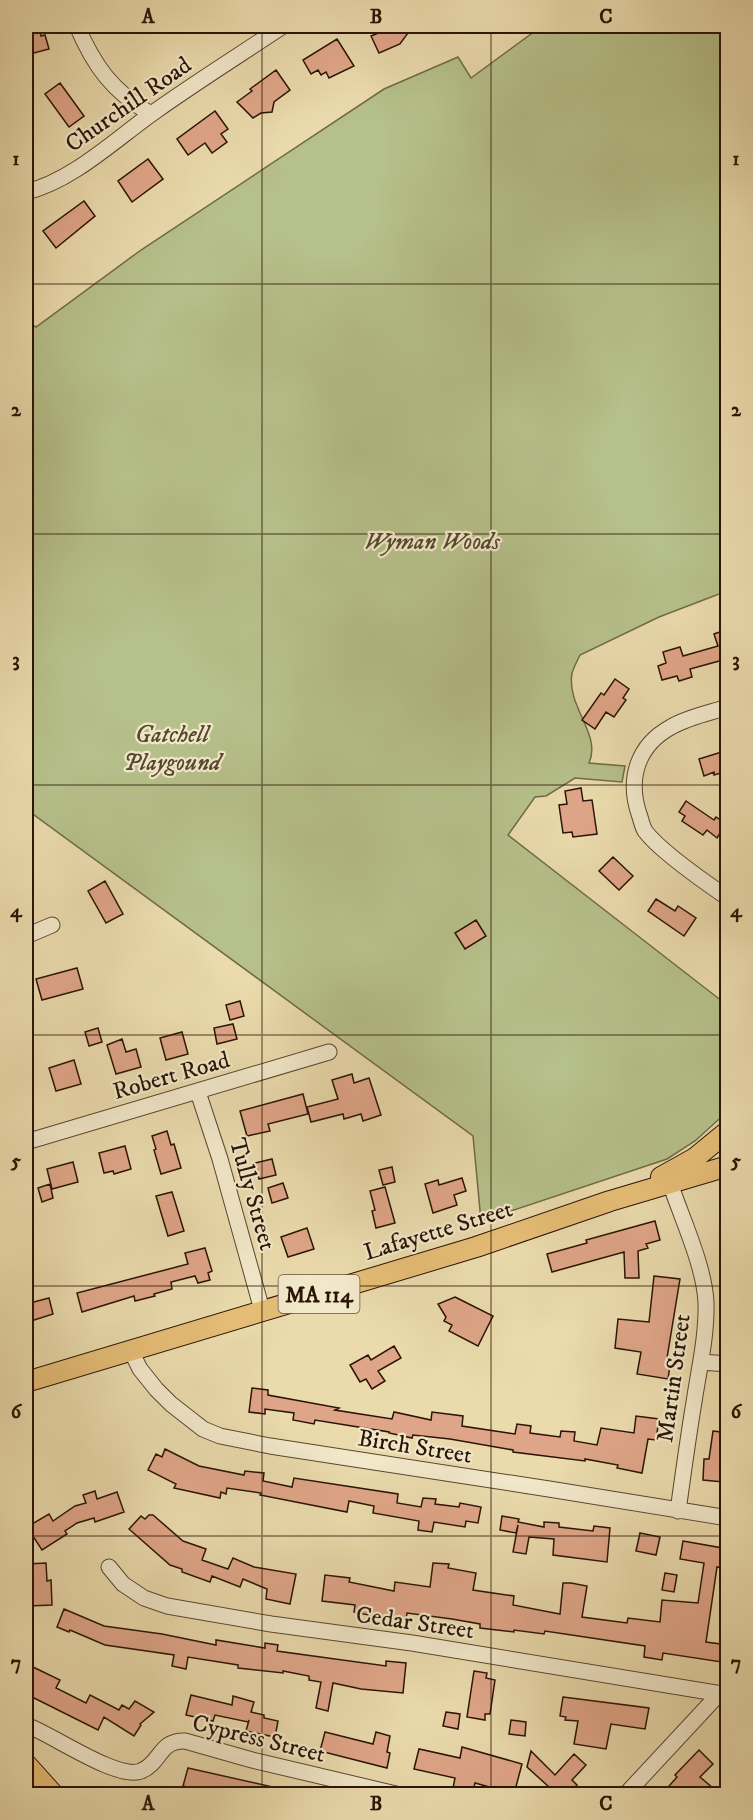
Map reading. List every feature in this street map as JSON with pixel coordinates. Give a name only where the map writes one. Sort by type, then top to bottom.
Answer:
[{"type":"main road","points":[[624,1197],[695,1158],[728,1131]]},
{"type":"main road","name":"Lafayette Street","points":[[26,1382],[476,1247],[624,1197],[728,1166]]},
{"type":"main road","points":[[26,1764],[53,1794]]},
{"type":"street","points":[[77,26],[88,52],[101,72],[134,105],[151,114]]},
{"type":"street","name":"Churchill Road","points":[[26,192],[52,182],[78,168],[151,114],[283,26]]},
{"type":"street","points":[[728,707],[688,719],[661,733],[641,754],[635,772],[634,790],[636,807],[644,830],[667,851],[728,898]]},
{"type":"street","points":[[26,936],[52,925]]},
{"type":"street","name":"Robert Road","points":[[26,1142],[329,1052]]},
{"type":"street","name":"Tully Street","points":[[198,1092],[220,1159],[262,1310]]},
{"type":"street","name":"Martin Street","points":[[670,1183],[703,1283],[706,1301],[701,1362],[678,1511]]},
{"type":"street","name":"Birch Street","points":[[130,1351],[140,1369],[171,1404],[202,1429],[220,1436],[270,1446],[728,1518]]},
{"type":"street","points":[[701,1362],[728,1364]]},
{"type":"street","name":"Cedar Street","points":[[109,1567],[123,1584],[144,1598],[167,1606],[723,1694]]},
{"type":"street","points":[[626,1794],[723,1694]]},
{"type":"street","name":"Cypress Street","points":[[26,1725],[89,1759],[133,1773],[142,1771],[166,1746],[176,1741],[185,1741],[252,1760],[396,1794]]},
{"type":"green space","points":[[542,26],[727,26],[727,591],[659,617],[580,655],[572,673],[572,685],[578,709],[591,741],[592,752],[589,763],[625,766],[622,782],[575,778],[546,796],[535,797],[508,835],[727,1005],[728,1111],[695,1141],[667,1159],[481,1221],[473,1136],[26,809],[26,321],[36,327],[141,250],[384,89],[458,57],[471,78]]},
{"type":"building","points":[[26,26],[39,26],[41,36],[45,35],[49,49],[26,55]]},
{"type":"building","points":[[387,26],[413,26],[400,44],[379,53],[371,36],[384,31]]},
{"type":"building","points":[[337,39],[354,66],[329,78],[326,72],[321,75],[318,70],[311,74],[303,60]]},
{"type":"building","points":[[276,70],[290,90],[274,102],[272,112],[261,113],[253,118],[237,102],[252,91],[250,89]]},
{"type":"building","points":[[60,83],[84,116],[69,127],[45,94]]},
{"type":"building","points":[[215,111],[228,129],[221,134],[227,142],[212,153],[205,143],[188,155],[177,139]]},
{"type":"building","points":[[148,159],[163,179],[132,202],[118,181]]},
{"type":"building","points":[[84,201],[95,216],[56,248],[43,231]]},
{"type":"building","points":[[728,629],[728,667],[723,660],[690,669],[692,677],[679,681],[677,676],[662,680],[658,666],[666,663],[663,652],[680,647],[683,656],[718,646],[714,634]]},
{"type":"building","points":[[615,679],[629,689],[623,698],[626,700],[614,717],[606,712],[595,729],[582,720],[601,693],[604,695]]},
{"type":"building","points":[[728,750],[728,771],[714,775],[714,772],[704,776],[699,759]]},
{"type":"building","points":[[581,788],[583,801],[592,800],[597,834],[573,837],[572,832],[563,833],[559,805],[567,804],[565,791]]},
{"type":"building","points":[[686,801],[714,820],[716,817],[726,824],[717,838],[707,830],[703,835],[682,821],[685,816],[679,812]]},
{"type":"building","points":[[613,857],[633,876],[619,890],[599,871]]},
{"type":"building","points":[[105,881],[123,914],[106,923],[88,891]]},
{"type":"building","points":[[656,899],[675,911],[678,906],[696,918],[684,936],[648,911]]},
{"type":"building","points":[[476,920],[486,936],[465,949],[455,933]]},
{"type":"building","points":[[77,968],[83,989],[42,1000],[36,979]]},
{"type":"building","points":[[240,1001],[244,1016],[230,1020],[226,1005]]},
{"type":"building","points":[[233,1024],[237,1039],[217,1044],[214,1028]]},
{"type":"building","points":[[98,1028],[102,1042],[89,1046],[85,1032]]},
{"type":"building","points":[[182,1032],[188,1054],[166,1060],[160,1038]]},
{"type":"building","points":[[122,1039],[126,1052],[136,1049],[141,1067],[116,1074],[107,1045]]},
{"type":"building","points":[[74,1060],[81,1084],[56,1091],[49,1068]]},
{"type":"building","points":[[352,1074],[354,1083],[369,1078],[381,1115],[363,1121],[361,1114],[344,1119],[343,1114],[311,1122],[307,1107],[338,1099],[332,1080]]},
{"type":"building","points":[[303,1094],[308,1114],[268,1124],[270,1131],[247,1136],[240,1111]]},
{"type":"building","points":[[167,1131],[171,1145],[174,1144],[181,1168],[161,1174],[152,1136]]},
{"type":"building","points":[[125,1146],[131,1169],[114,1174],[113,1171],[104,1173],[99,1153]]},
{"type":"building","points":[[272,1159],[276,1175],[259,1179],[255,1163]]},
{"type":"building","points":[[73,1162],[78,1182],[52,1189],[47,1169]]},
{"type":"building","points":[[392,1167],[395,1182],[383,1185],[379,1170]]},
{"type":"building","points":[[462,1178],[466,1191],[454,1195],[457,1205],[433,1213],[425,1184],[438,1180],[439,1185]]},
{"type":"building","points":[[283,1183],[288,1198],[272,1203],[268,1188]]},
{"type":"building","points":[[50,1184],[53,1198],[42,1202],[38,1188]]},
{"type":"building","points":[[385,1187],[395,1223],[376,1228],[372,1211],[375,1210],[370,1191]]},
{"type":"building","points":[[172,1192],[184,1231],[168,1236],[156,1196]]},
{"type":"building","points":[[655,1221],[660,1240],[646,1244],[648,1248],[638,1251],[639,1278],[625,1278],[624,1252],[552,1272],[547,1254],[587,1243],[586,1240]]},
{"type":"building","points":[[307,1228],[314,1249],[288,1257],[281,1237]]},
{"type":"building","points":[[205,1248],[212,1271],[208,1273],[210,1280],[198,1283],[195,1276],[171,1282],[172,1289],[154,1294],[155,1296],[135,1301],[134,1296],[82,1312],[77,1293],[188,1264],[185,1253]]},
{"type":"building","points":[[654,1276],[680,1279],[667,1358],[671,1359],[668,1379],[637,1374],[641,1352],[615,1348],[618,1319],[649,1322]]},
{"type":"building","points":[[455,1297],[493,1316],[478,1346],[449,1331],[452,1325],[444,1321],[446,1317],[438,1304]]},
{"type":"building","points":[[49,1298],[53,1314],[31,1321],[26,1304]]},
{"type":"building","points":[[394,1346],[401,1358],[378,1371],[385,1381],[372,1389],[366,1379],[360,1382],[350,1365],[368,1355],[371,1360]]},
{"type":"building","points":[[252,1388],[268,1390],[268,1395],[339,1408],[335,1410],[392,1419],[394,1412],[431,1420],[432,1412],[463,1416],[462,1426],[515,1434],[517,1424],[531,1426],[530,1433],[560,1437],[561,1431],[575,1432],[574,1441],[597,1445],[601,1428],[634,1433],[636,1416],[659,1419],[656,1440],[648,1439],[642,1473],[617,1468],[618,1465],[585,1459],[585,1461],[513,1452],[513,1450],[450,1439],[413,1435],[412,1438],[315,1420],[314,1424],[293,1420],[294,1413],[265,1409],[265,1414],[249,1412]]},
{"type":"building","points":[[713,1431],[728,1433],[723,1482],[703,1480],[704,1459],[709,1459]]},
{"type":"building","points":[[165,1449],[199,1466],[244,1475],[245,1471],[264,1473],[263,1481],[292,1487],[294,1478],[398,1494],[397,1503],[421,1507],[423,1498],[436,1499],[435,1504],[459,1507],[460,1503],[481,1507],[478,1523],[466,1521],[465,1527],[434,1522],[432,1532],[418,1530],[419,1521],[373,1513],[374,1506],[349,1501],[347,1512],[227,1488],[226,1494],[221,1492],[220,1498],[174,1488],[176,1484],[148,1470],[156,1454],[162,1457]]},
{"type":"building","points":[[95,1491],[97,1499],[117,1492],[124,1512],[95,1522],[94,1518],[77,1523],[65,1531],[67,1534],[42,1550],[27,1527],[49,1514],[53,1521],[75,1506],[86,1503],[83,1495]]},
{"type":"building","points":[[153,1515],[183,1541],[206,1549],[202,1560],[228,1569],[233,1558],[254,1567],[296,1574],[290,1604],[266,1599],[267,1589],[243,1579],[240,1587],[212,1576],[210,1582],[170,1565],[129,1529],[141,1516],[145,1519]]},
{"type":"building","points":[[502,1516],[544,1527],[544,1522],[559,1523],[559,1527],[593,1531],[594,1526],[610,1528],[607,1562],[553,1555],[554,1539],[529,1537],[526,1554],[513,1552],[518,1525],[516,1533],[500,1530]]},
{"type":"building","points":[[640,1533],[660,1537],[656,1555],[636,1551]]},
{"type":"building","points":[[683,1541],[728,1549],[728,1569],[717,1567],[706,1642],[728,1645],[728,1663],[663,1653],[662,1660],[644,1657],[645,1646],[545,1631],[544,1634],[480,1628],[480,1624],[407,1613],[406,1620],[374,1614],[373,1616],[354,1612],[355,1605],[322,1601],[325,1575],[350,1578],[349,1582],[394,1591],[395,1582],[430,1587],[433,1563],[449,1564],[448,1568],[476,1573],[473,1590],[514,1596],[513,1605],[560,1614],[563,1583],[571,1583],[587,1586],[582,1617],[627,1623],[628,1618],[660,1622],[662,1600],[698,1603],[704,1563],[680,1559]]},
{"type":"building","points":[[46,1563],[47,1581],[51,1580],[52,1605],[28,1606],[27,1564]]},
{"type":"building","points":[[665,1573],[677,1575],[674,1592],[662,1590]]},
{"type":"building","points":[[64,1609],[104,1626],[162,1634],[216,1645],[216,1640],[265,1648],[265,1643],[278,1645],[277,1651],[386,1666],[386,1661],[406,1663],[403,1693],[361,1689],[333,1683],[328,1711],[316,1708],[321,1682],[309,1680],[309,1676],[283,1671],[283,1673],[238,1668],[238,1665],[188,1657],[186,1669],[172,1666],[174,1655],[105,1645],[57,1627]]},
{"type":"building","points":[[33,1667],[60,1680],[56,1688],[86,1703],[90,1695],[119,1710],[122,1705],[129,1709],[135,1701],[154,1712],[140,1724],[134,1736],[104,1717],[98,1730],[26,1694],[26,1673],[29,1675]]},
{"type":"building","points":[[474,1671],[487,1673],[486,1678],[495,1680],[490,1714],[485,1714],[485,1720],[467,1717]]},
{"type":"building","points":[[191,1695],[232,1705],[233,1696],[254,1702],[251,1712],[278,1721],[275,1737],[246,1731],[249,1720],[248,1722],[215,1715],[213,1721],[186,1715]]},
{"type":"building","points":[[563,1697],[649,1708],[645,1729],[611,1724],[606,1749],[574,1744],[578,1721],[565,1720],[566,1717],[560,1716]]},
{"type":"building","points":[[446,1712],[460,1714],[458,1729],[443,1726]]},
{"type":"building","points":[[511,1720],[526,1722],[525,1736],[509,1734]]},
{"type":"building","points":[[325,1732],[373,1744],[376,1732],[390,1736],[387,1768],[320,1751]]},
{"type":"building","points":[[462,1747],[522,1764],[514,1794],[499,1794],[500,1790],[475,1783],[473,1792],[453,1788],[455,1778],[414,1769],[419,1749],[460,1758]]},
{"type":"building","points":[[699,1750],[713,1764],[700,1777],[720,1794],[662,1794],[677,1777],[675,1775]]},
{"type":"building","points":[[531,1751],[555,1775],[574,1754],[586,1765],[572,1780],[577,1785],[568,1794],[542,1794],[549,1787],[527,1767]]},
{"type":"building","points":[[188,1768],[286,1790],[286,1794],[239,1794],[214,1789],[213,1793],[183,1786]]},
{"type":"park label","name":"Wyman Woods","points":[[432,541]]},
{"type":"park label","name":"Gatchell Playgound","points":[[172,748]]}]
